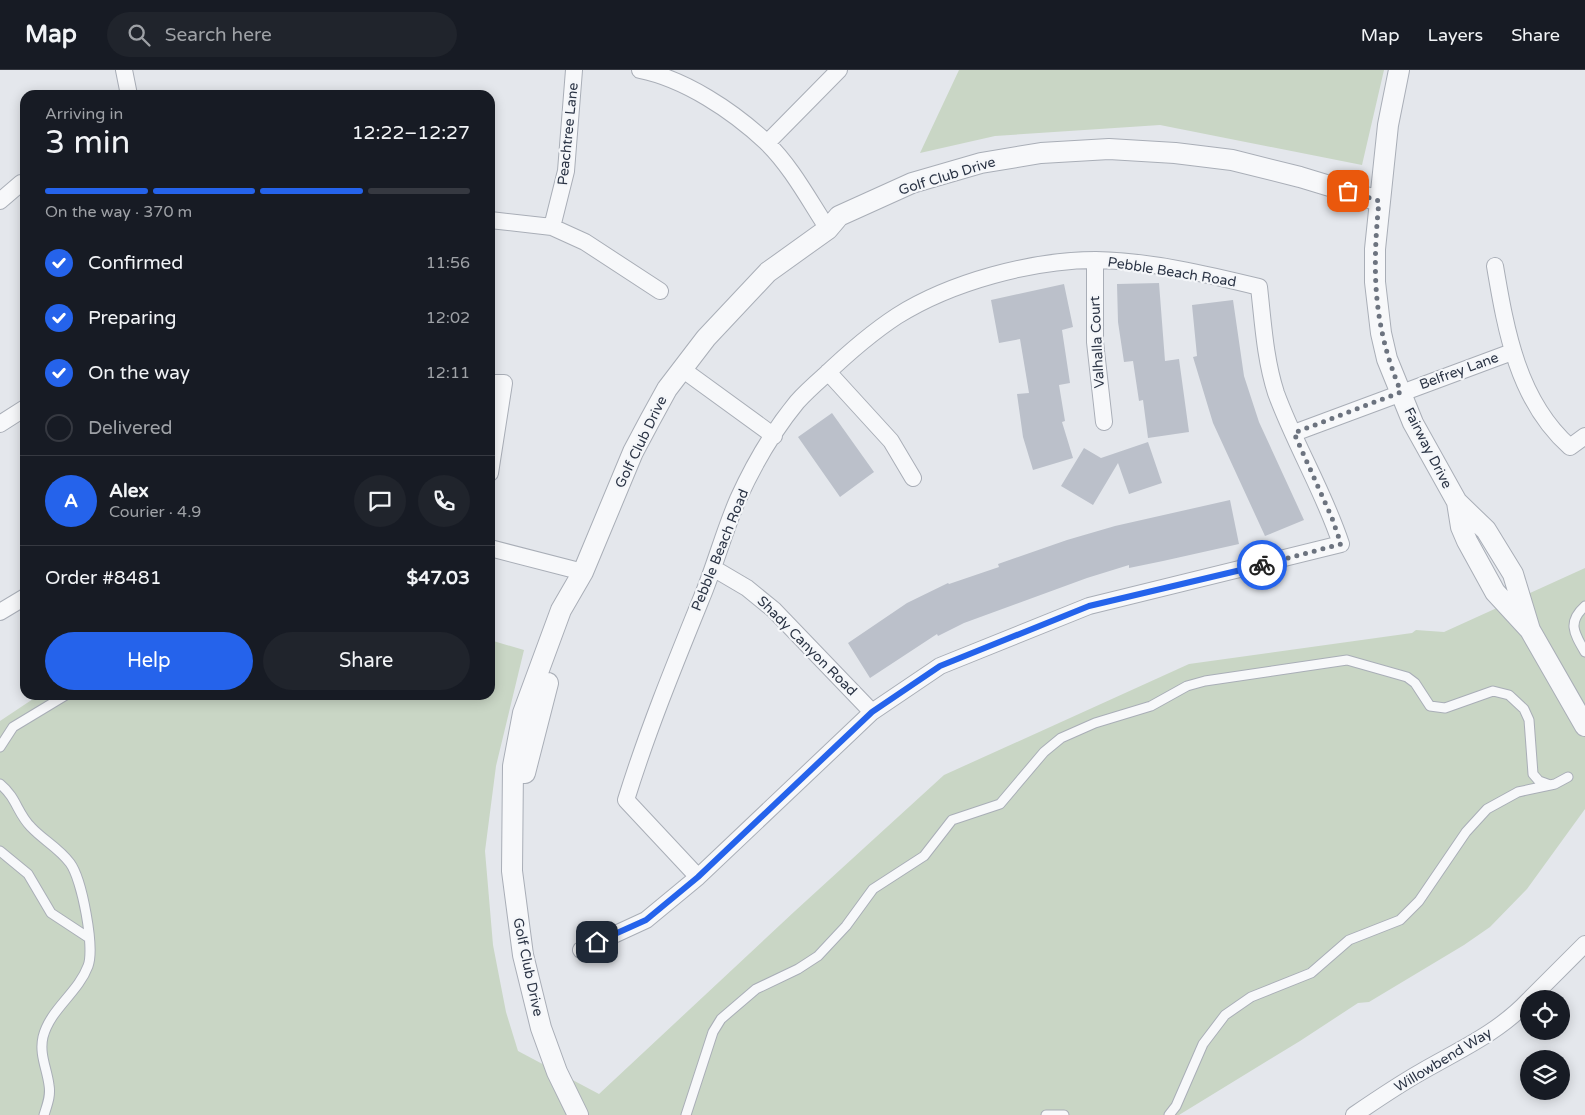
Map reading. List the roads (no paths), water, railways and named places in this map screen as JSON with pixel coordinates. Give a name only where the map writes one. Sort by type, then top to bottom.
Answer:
[{"type":"street","points":[[124,70],[128,90]]},
{"type":"street","name":"Peachtree Lane","points":[[552,227],[566,170],[574,70]]},
{"type":"street","points":[[640,70],[674,81],[708,99],[767,143],[797,181],[828,229]]},
{"type":"street","points":[[767,143],[839,70]]},
{"type":"street","name":"Fairway Drive","points":[[1399,70],[1388,125],[1375,249],[1377,304],[1387,359],[1432,460],[1457,502],[1486,530],[1513,574],[1530,630]]},
{"type":"street","name":"Golf Club Drive","points":[[578,1115],[557,1072],[541,1028],[523,955],[512,871],[515,801],[513,766],[523,713],[561,610],[583,572],[633,452],[667,389],[706,338],[768,272],[828,229],[839,216],[912,183],[981,163],[1051,152],[1108,150],[1175,153],[1232,160],[1300,177],[1379,201]]},
{"type":"street","points":[[0,201],[20,184]]},
{"type":"street","points":[[495,221],[552,227],[585,242],[660,291]]},
{"type":"street","name":"Pebble Beach Road","points":[[698,877],[626,800],[642,748],[714,568],[738,499],[774,436],[797,402],[828,372],[878,329],[900,315],[946,293],[977,281],[1033,267],[1095,260],[1133,263],[1223,278],[1259,287],[1272,379],[1294,433]]},
{"type":"street","name":"Valhalla Court","points":[[1095,260],[1095,342],[1104,422]]},
{"type":"street","points":[[1495,266],[1512,352],[1518,368],[1545,420],[1570,447],[1585,436]]},
{"type":"street","name":"Belfrey Lane","points":[[1294,433],[1512,352]]},
{"type":"street","points":[[682,369],[774,436]]},
{"type":"street","points":[[828,372],[892,442],[913,478]]},
{"type":"street","points":[[495,409],[497,383]]},
{"type":"street","points":[[0,424],[20,411]]},
{"type":"street","points":[[581,950],[646,920],[698,877],[872,712],[919,679],[960,656],[1089,606],[1341,544],[1332,518],[1294,433]]},
{"type":"street","name":"Fairway Drive","points":[[1457,502],[1461,527],[1495,592],[1530,630],[1585,726]]},
{"type":"street","points":[[1474,554],[1494,542]]},
{"type":"street","points":[[495,549],[583,572]]},
{"type":"street","name":"Shady Canyon Road","points":[[714,568],[767,603],[872,712]]},
{"type":"street","points":[[0,612],[20,600]]},
{"type":"street","name":"Willowbend Way","points":[[1539,990],[1585,944]]},
{"type":"street","name":"Willowbend Way","points":[[1354,1115],[1422,1072],[1476,1043],[1520,1009]]},
{"type":"lane","points":[[1585,606],[1575,615],[1573,620],[1576,634],[1585,652]]},
{"type":"lane","points":[[686,1115],[713,1032],[721,1019],[743,998],[756,989],[798,969],[818,956],[846,926],[873,889],[924,856],[952,820],[1000,804],[1038,759],[1061,738],[1095,723],[1151,706],[1188,686],[1205,681],[1347,660],[1407,677],[1415,683],[1430,706],[1439,709],[1493,691],[1505,692],[1519,702],[1527,715],[1533,774],[1539,781],[1550,784]]},
{"type":"lane","points":[[0,747],[13,727],[58,700]]},
{"type":"lane","points":[[1169,1115],[1176,1106],[1203,1044],[1225,1016],[1251,997],[1311,973],[1354,938],[1400,920],[1415,905],[1466,832],[1478,818],[1507,797],[1528,788],[1568,778]]},
{"type":"lane","points":[[0,784],[14,797],[24,818],[31,827],[50,842],[72,864],[80,885],[89,938],[90,954],[88,966],[53,1016],[44,1035],[42,1050],[50,1092],[44,1115]]},
{"type":"lane","points":[[0,850],[28,874],[52,914],[89,938]]},
{"type":"lane","points":[[1046,1115],[1064,1115]]}]
